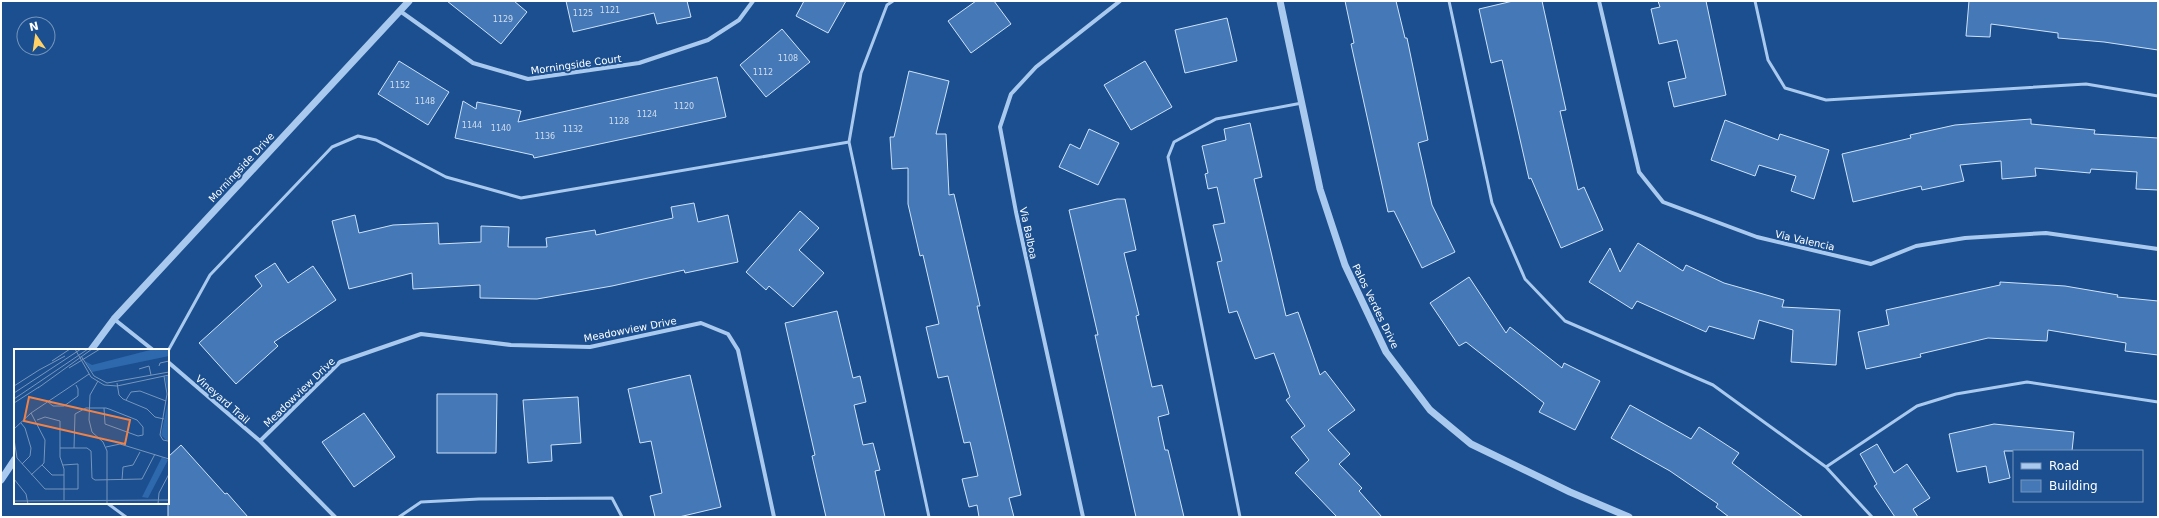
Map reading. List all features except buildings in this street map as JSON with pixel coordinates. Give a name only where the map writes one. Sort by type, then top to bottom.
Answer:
[{"type":"street","name":"Morningside Drive","points":[[92,349],[114,319],[409,1]]},
{"type":"street","name":"Morningside Court","points":[[400,11],[473,63],[528,79],[639,64],[701,42],[739,20],[753,1]]},
{"type":"street","name":"Via Balboa","points":[[1083,517],[1016,212],[1000,127],[1011,94],[1036,67],[1120,1]]},
{"type":"street","name":"Palos Verdes Drive","points":[[1280,1],[1320,189],[1345,265],[1386,352],[1430,410],[1471,444],[1570,492],[1629,517]]},
{"type":"street","name":"Via Valencia","points":[[1599,1],[1639,172],[1663,202],[1757,237],[1871,264],[1916,246],[1965,238],[2046,233],[2158,249]]},
{"type":"street","points":[[114,319],[152,349]]},
{"type":"street","name":"Meadowview Drive","points":[[260,441],[340,362],[421,334],[511,345],[590,347],[700,323],[728,334],[738,350],[774,517]]},
{"type":"street","name":"Vineyard Trail","points":[[169,363],[260,441],[335,517]]},
{"type":"street","points":[[1,480],[14,460]]},
{"type":"lane","points":[[893,1],[887,5],[861,73],[849,142],[929,517]]},
{"type":"lane","points":[[1449,1],[1492,203],[1525,279],[1565,321],[1713,385],[1826,467],[1872,517]]},
{"type":"lane","points":[[1755,1],[1768,60],[1785,88],[1826,100],[2086,84],[2158,96]]},
{"type":"lane","points":[[1240,517],[1168,157],[1174,142],[1216,119],[1302,103]]},
{"type":"lane","points":[[169,349],[210,275],[332,147],[358,136],[376,140],[446,177],[521,198],[849,142]]},
{"type":"lane","points":[[1826,467],[1917,406],[1956,394],[2026,382],[2158,402]]},
{"type":"lane","points":[[399,517],[421,502],[479,499],[612,498],[622,517]]},
{"type":"lane","points":[[108,504],[126,517]]}]
